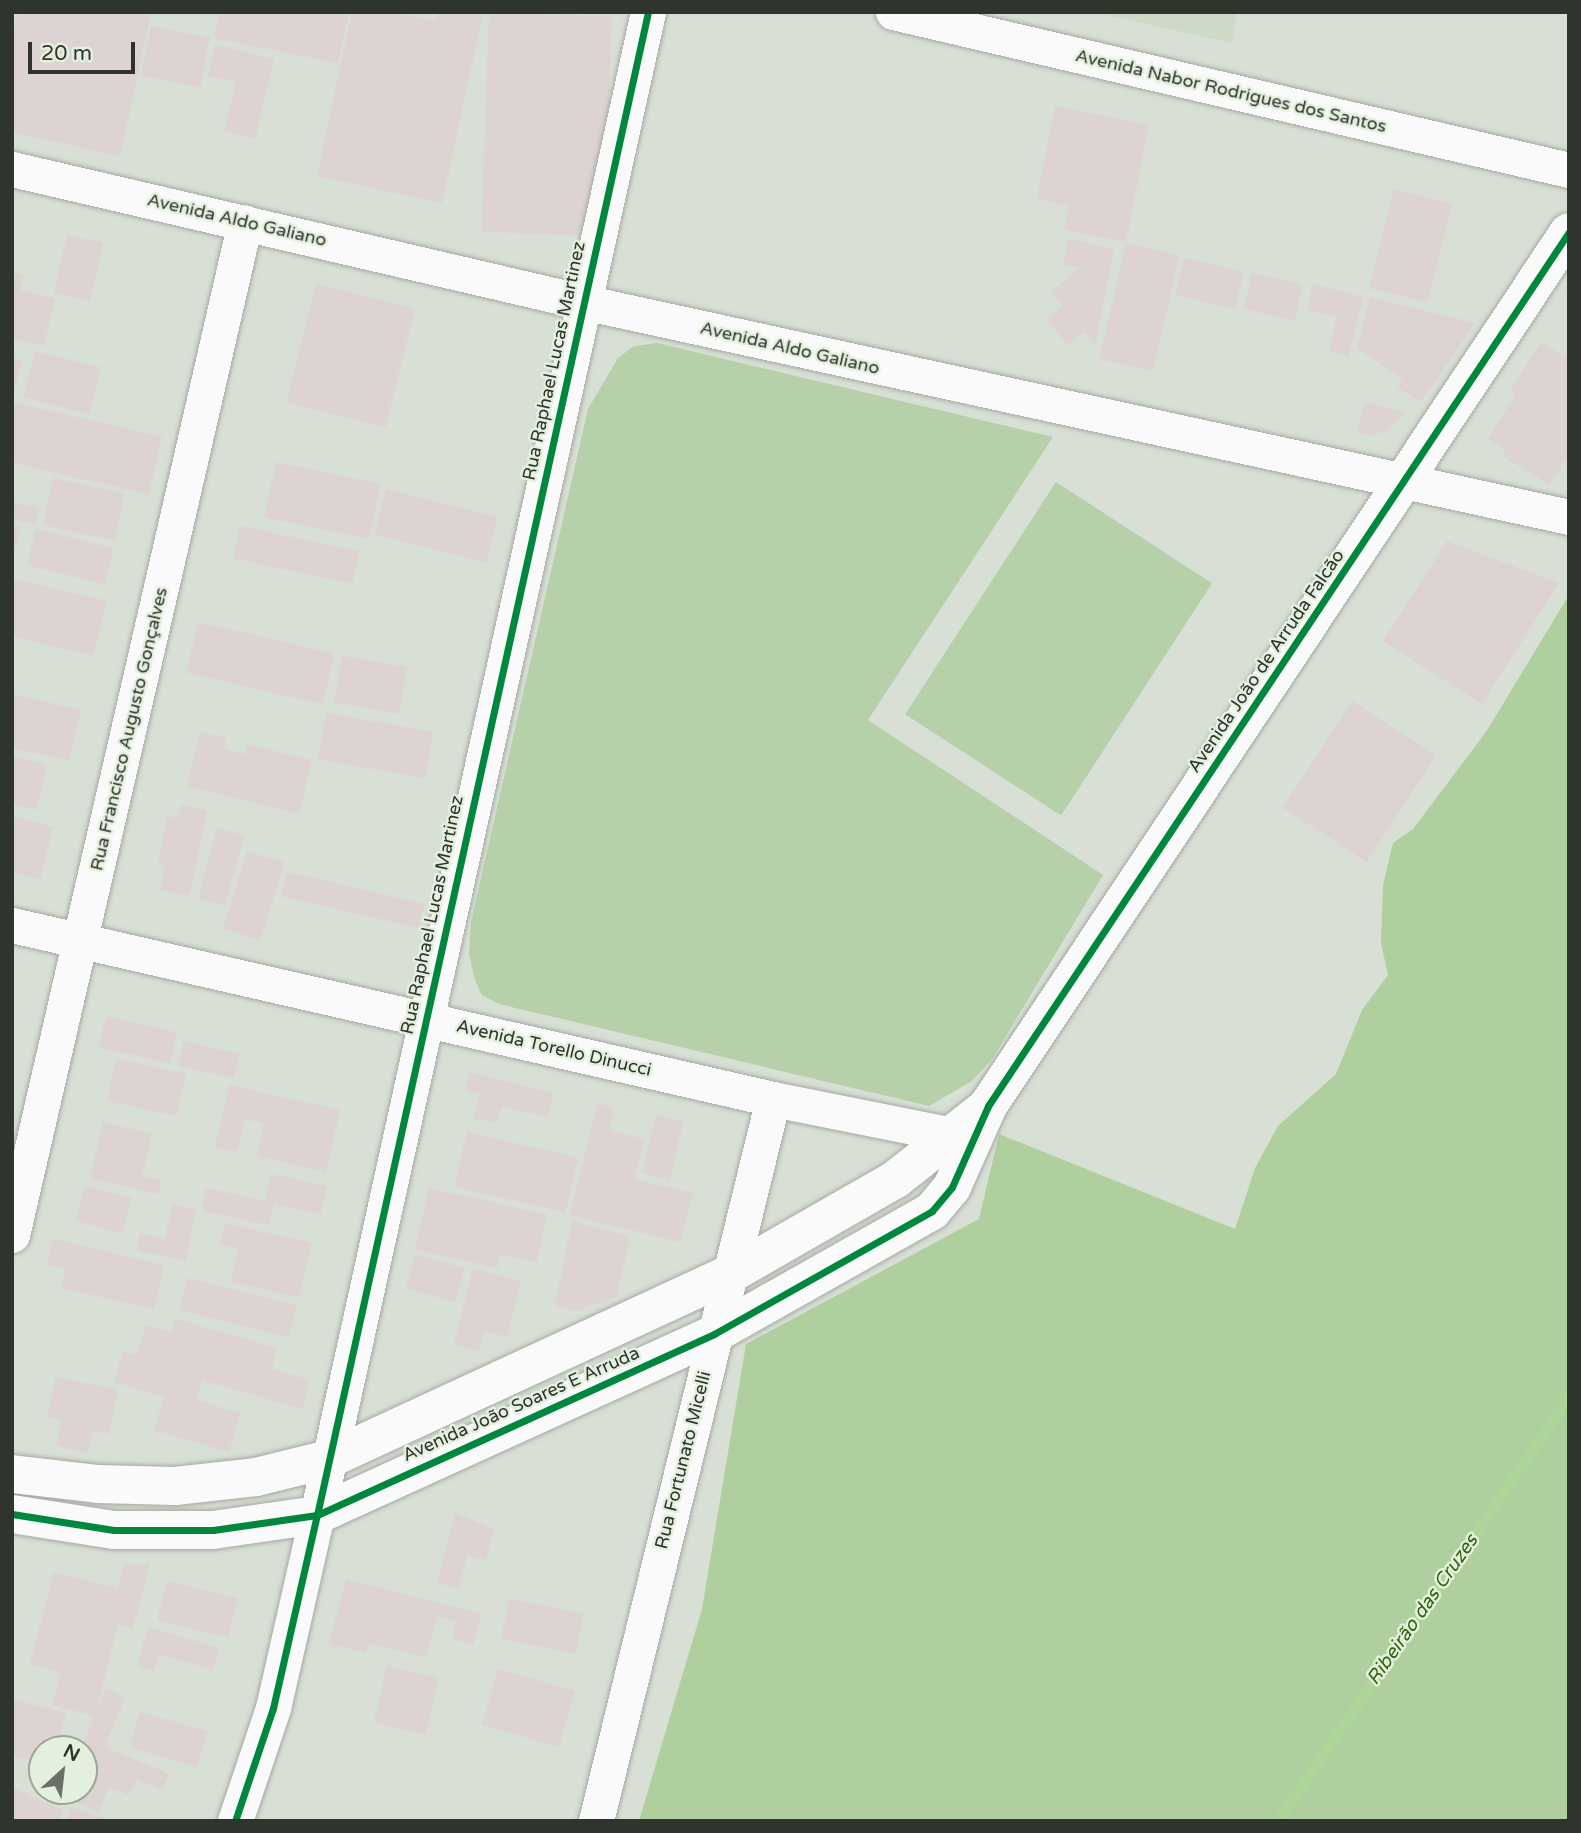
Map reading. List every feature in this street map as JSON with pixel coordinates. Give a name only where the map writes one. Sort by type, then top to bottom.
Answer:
[{"type":"street","name":"Rua Raphael Lucas Martinez","points":[[235,1821],[273,1708],[648,12]]},
{"type":"street","name":"Avenida Nabor Rodrigues dos Santos","points":[[893,12],[1569,170]]},
{"type":"street","name":"Avenida Aldo Galiano","points":[[12,169],[583,302],[1403,484],[1569,517]]},
{"type":"street","name":"Rua Francisco Augusto Gonçalves","points":[[12,1235],[245,222]]},
{"type":"street","name":"Avenida João de Arruda Falcão","points":[[971,1127],[1569,232]]},
{"type":"street","name":"Avenida Torello Dinucci","points":[[12,925],[425,1017],[773,1099],[971,1127]]},
{"type":"street","name":"Rua Fortunato Micelli","points":[[596,1821],[773,1099]]},
{"type":"street","name":"Avenida João Soares E Arruda","points":[[12,1474],[175,1486],[256,1476],[329,1459],[732,1273],[896,1179],[971,1127]]},
{"type":"street","name":"Avenida João Soares E Arruda","points":[[12,1514],[114,1530],[213,1530],[317,1515],[714,1334],[932,1212],[952,1187],[971,1127]]},
{"type":"shaded area","points":[[1093,12],[1238,12],[1232,43]]},
{"type":"green space","points":[[657,343],[1053,437],[868,720],[1103,875],[992,1059],[972,1081],[929,1106],[499,1004],[482,995],[475,980],[469,954],[471,922],[588,409],[618,358],[634,346]]},
{"type":"green space","points":[[1056,482],[1212,583],[1061,816],[905,714]]},
{"type":"green space","points":[[1569,595],[1569,1821],[639,1821],[702,1609],[746,1344],[979,1219],[999,1134],[1235,1229],[1255,1168],[1278,1126],[1336,1074],[1362,1010],[1388,975],[1381,943],[1383,885],[1393,843],[1413,829],[1486,732]]},
{"type":"building","points":[[17,12],[151,12],[120,156],[12,132],[12,35]]},
{"type":"building","points":[[219,12],[349,12],[338,63],[214,38]]},
{"type":"building","points":[[352,12],[397,12],[435,21],[437,12],[483,12],[442,203],[317,176]]},
{"type":"building","points":[[489,12],[612,16],[604,236],[481,232]]},
{"type":"building","points":[[151,26],[210,37],[200,88],[141,76]]},
{"type":"building","points":[[215,45],[274,59],[255,139],[224,131],[236,82],[208,76]]},
{"type":"building","points":[[1055,106],[1149,125],[1126,242],[1064,230],[1069,206],[1037,199]]},
{"type":"building","points":[[1394,189],[1452,204],[1428,302],[1369,288]]},
{"type":"building","points":[[67,235],[103,243],[90,301],[54,292]]},
{"type":"building","points":[[1068,239],[1114,249],[1095,344],[1085,332],[1067,345],[1047,319],[1063,306],[1051,291],[1081,268],[1063,265]]},
{"type":"building","points":[[1126,243],[1180,255],[1153,371],[1099,359]]},
{"type":"building","points":[[1184,258],[1243,272],[1235,309],[1175,295]]},
{"type":"building","points":[[12,273],[24,275],[20,290],[55,299],[44,346],[12,339]]},
{"type":"building","points":[[1252,273],[1303,285],[1294,321],[1244,309]]},
{"type":"building","points":[[316,284],[415,309],[385,427],[286,402]]},
{"type":"building","points":[[1313,284],[1363,297],[1349,356],[1329,351],[1337,317],[1307,310]]},
{"type":"building","points":[[1370,297],[1475,323],[1421,402],[1398,388],[1402,379],[1357,348]]},
{"type":"building","points":[[1541,342],[1569,359],[1569,454],[1549,485],[1503,456],[1506,450],[1488,439],[1515,395],[1510,391]]},
{"type":"building","points":[[35,351],[101,367],[89,414],[23,398]]},
{"type":"building","points":[[12,357],[22,360],[13,396],[12,396]]},
{"type":"building","points":[[12,402],[162,437],[149,494],[12,463]]},
{"type":"building","points":[[1365,402],[1405,413],[1388,430],[1372,436],[1357,432]]},
{"type":"building","points":[[276,462],[381,484],[369,539],[264,517]]},
{"type":"building","points":[[53,478],[124,493],[114,540],[43,525]]},
{"type":"building","points":[[386,489],[498,517],[486,562],[375,535]]},
{"type":"building","points":[[12,502],[39,508],[36,524],[12,519]]},
{"type":"building","points":[[12,525],[21,527],[13,556],[12,556]]},
{"type":"building","points":[[240,526],[359,551],[352,584],[233,558]]},
{"type":"building","points":[[36,529],[114,548],[105,584],[27,565]]},
{"type":"building","points":[[1447,541],[1559,583],[1482,704],[1383,641]]},
{"type":"building","points":[[12,579],[107,601],[94,655],[12,636]]},
{"type":"building","points":[[198,622],[334,653],[323,704],[186,673]]},
{"type":"building","points":[[342,656],[407,667],[399,714],[334,702]]},
{"type":"building","points":[[12,694],[81,710],[69,760],[12,748]]},
{"type":"building","points":[[1352,701],[1436,755],[1367,862],[1283,808]]},
{"type":"building","points":[[326,713],[433,732],[425,778],[318,759]]},
{"type":"building","points":[[200,732],[226,738],[224,749],[245,754],[247,744],[312,760],[299,814],[187,786]]},
{"type":"building","points":[[12,756],[47,765],[36,810],[12,804]]},
{"type":"building","points":[[181,805],[207,811],[190,896],[160,890],[165,865],[158,864],[167,816],[179,818]]},
{"type":"building","points":[[12,816],[53,827],[40,879],[12,872]]},
{"type":"building","points":[[217,828],[244,835],[225,906],[198,899]]},
{"type":"building","points":[[247,851],[284,862],[261,940],[223,928]]},
{"type":"building","points":[[287,872],[424,904],[419,928],[281,896]]},
{"type":"building","points":[[106,1016],[177,1032],[170,1064],[99,1047]]},
{"type":"building","points":[[184,1041],[240,1054],[234,1078],[178,1065]]},
{"type":"building","points":[[116,1059],[185,1074],[177,1116],[107,1101]]},
{"type":"building","points":[[469,1072],[553,1093],[548,1117],[502,1106],[497,1123],[474,1118],[480,1094],[465,1090]]},
{"type":"building","points":[[229,1085],[340,1110],[326,1172],[257,1156],[264,1124],[245,1119],[238,1152],[215,1147]]},
{"type":"building","points":[[598,1103],[614,1108],[609,1130],[644,1139],[634,1179],[693,1193],[680,1242],[570,1215]]},
{"type":"building","points":[[656,1115],[683,1121],[670,1180],[643,1173]]},
{"type":"building","points":[[103,1122],[152,1134],[142,1176],[161,1180],[159,1194],[90,1178]]},
{"type":"building","points":[[467,1132],[578,1158],[565,1212],[454,1187]]},
{"type":"building","points":[[271,1174],[327,1186],[321,1214],[274,1204],[269,1225],[202,1211],[206,1188],[265,1201]]},
{"type":"building","points":[[85,1186],[131,1198],[122,1233],[76,1221]]},
{"type":"building","points":[[429,1188],[547,1215],[537,1262],[500,1254],[497,1268],[415,1249]]},
{"type":"building","points":[[172,1204],[196,1209],[186,1261],[137,1251],[140,1233],[165,1239]]},
{"type":"building","points":[[572,1221],[630,1237],[616,1297],[575,1311],[555,1305]]},
{"type":"building","points":[[225,1223],[312,1243],[299,1297],[231,1282],[238,1249],[220,1245]]},
{"type":"building","points":[[53,1239],[164,1265],[154,1309],[61,1288],[66,1269],[47,1265]]},
{"type":"building","points":[[415,1255],[464,1268],[455,1302],[406,1289]]},
{"type":"building","points":[[473,1269],[521,1281],[507,1337],[484,1331],[479,1351],[454,1345]]},
{"type":"building","points":[[187,1278],[297,1305],[289,1337],[179,1310]]},
{"type":"building","points":[[175,1319],[277,1348],[272,1369],[310,1380],[302,1409],[202,1380],[196,1400],[240,1413],[229,1452],[154,1430],[164,1397],[114,1382],[123,1351],[137,1355],[146,1325],[171,1333]]},
{"type":"building","points":[[56,1377],[118,1390],[109,1434],[93,1430],[88,1453],[56,1446],[61,1420],[47,1417]]},
{"type":"building","points":[[455,1513],[494,1529],[486,1560],[467,1556],[458,1589],[437,1583]]},
{"type":"building","points":[[150,1564],[133,1628],[118,1624],[95,1716],[52,1705],[61,1672],[30,1664],[54,1572],[118,1589],[123,1565]]},
{"type":"building","points":[[346,1579],[481,1614],[473,1645],[452,1639],[456,1621],[437,1616],[426,1657],[369,1643],[366,1653],[329,1644]]},
{"type":"building","points":[[167,1581],[238,1599],[228,1637],[157,1620]]},
{"type":"building","points":[[509,1599],[584,1614],[576,1654],[501,1639]]},
{"type":"building","points":[[148,1627],[219,1648],[213,1670],[159,1654],[154,1671],[137,1666]]},
{"type":"building","points":[[387,1666],[439,1678],[426,1734],[374,1723]]},
{"type":"building","points":[[498,1669],[575,1691],[559,1747],[482,1725]]},
{"type":"building","points":[[106,1689],[125,1697],[105,1747],[169,1774],[163,1790],[136,1779],[129,1795],[109,1787],[98,1812],[82,1805],[98,1805],[98,1735],[87,1735]]},
{"type":"building","points":[[12,1699],[66,1713],[60,1735],[28,1735],[28,1760],[12,1756]]},
{"type":"building","points":[[140,1712],[207,1731],[197,1767],[130,1748]]},
{"type":"building","points":[[12,1788],[28,1795],[28,1805],[51,1805],[63,1810],[59,1821],[12,1821]]},
{"type":"building","points":[[71,1807],[108,1820],[108,1821],[66,1821]]},
{"type":"waterway","name":"Ribeirão das Cruzes","points":[[1278,1821],[1569,1398]]},
{"type":"cycle path","points":[[235,1821],[273,1708],[648,12]]},
{"type":"cycle path","points":[[12,1514],[114,1530],[213,1530],[317,1515],[714,1334],[932,1211],[952,1187],[988,1106],[1569,232]]}]
